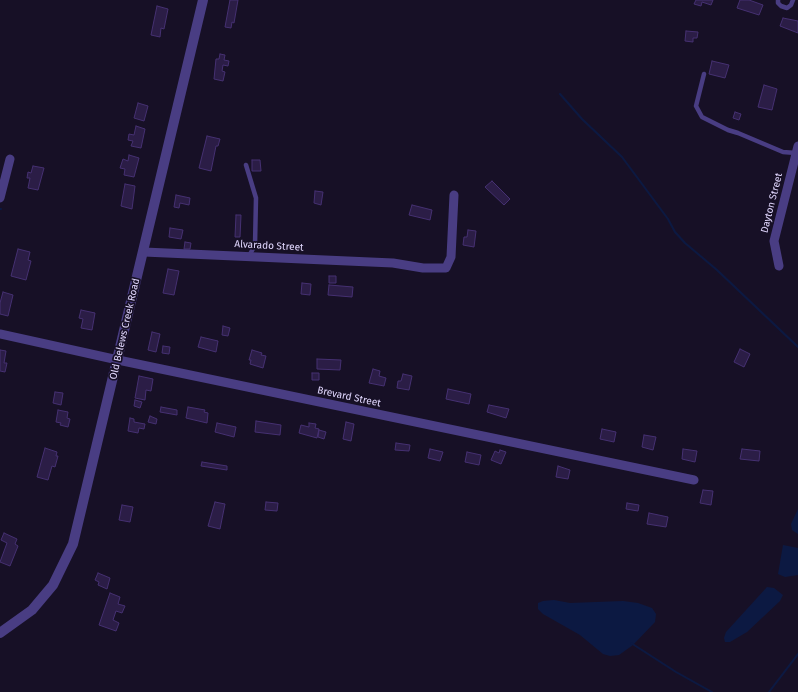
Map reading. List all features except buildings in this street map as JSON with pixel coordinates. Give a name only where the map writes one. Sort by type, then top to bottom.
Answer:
[{"type":"street","name":"Old Belews Creek Road","points":[[0,633],[32,610],[53,585],[73,544],[203,0]]},
{"type":"street","name":"Dayton Street","points":[[779,266],[774,241],[797,154]]},
{"type":"street","points":[[0,198],[10,159]]},
{"type":"street","name":"Alvarado Street","points":[[144,252],[392,263],[423,268],[446,268],[451,257],[454,195]]},
{"type":"street","name":"Brevard Street","points":[[0,334],[694,480]]},
{"type":"lane","points":[[778,0],[780,6],[787,8],[791,5],[793,0]]},
{"type":"lane","points":[[704,74],[696,106],[702,117],[728,130],[738,132],[783,152],[797,154]]},
{"type":"lane","points":[[246,165],[256,198],[255,245],[249,256]]},
{"type":"water","points":[[798,509],[798,534],[792,530],[791,524]]},
{"type":"water","points":[[783,545],[798,548],[798,575],[785,577],[778,574]]},
{"type":"water","points":[[767,587],[774,588],[783,595],[780,601],[747,632],[730,642],[725,642],[724,638],[726,632]]},
{"type":"water","points":[[554,600],[570,603],[623,601],[638,603],[652,608],[656,614],[655,622],[633,645],[619,655],[610,656],[603,654],[580,635],[543,614],[538,609],[538,603]]},
{"type":"waterway","points":[[560,94],[582,119],[622,157],[668,219],[675,232],[685,243],[717,270],[798,347]]},
{"type":"waterway","points":[[631,643],[676,672],[712,692]]},
{"type":"waterway","points":[[769,692],[798,654]]}]
